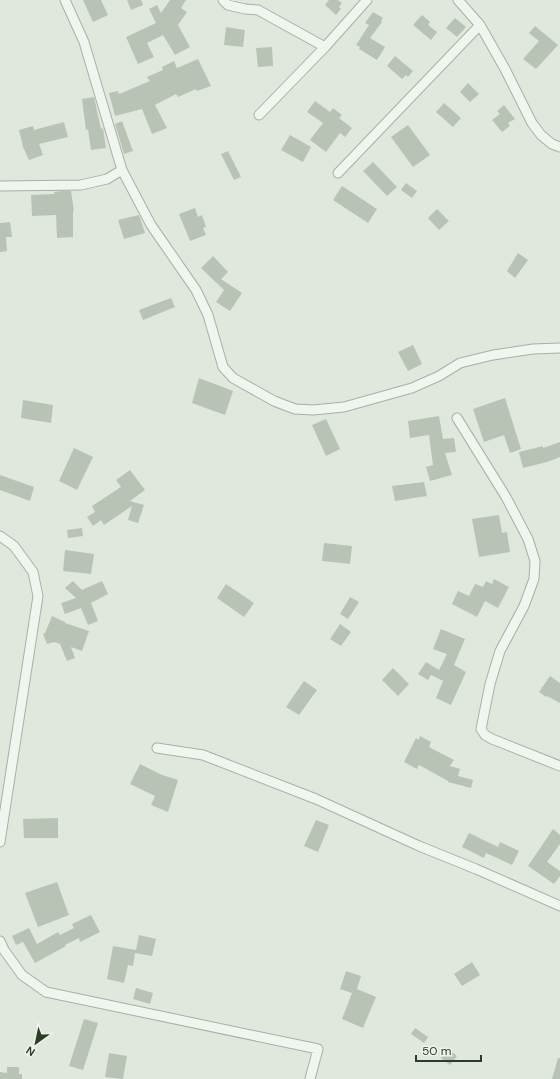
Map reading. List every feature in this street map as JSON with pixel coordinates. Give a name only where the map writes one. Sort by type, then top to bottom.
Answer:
[{"type":"street","points":[[65,0],[84,42],[122,170],[151,225],[196,290],[208,315],[223,367],[232,378],[274,401],[295,409],[313,410],[344,407],[412,388],[439,376],[460,363],[492,355],[533,349],[560,348]]},
{"type":"street","points":[[223,0],[228,5],[258,10],[325,47]]},
{"type":"street","points":[[259,115],[325,47],[367,0]]},
{"type":"street","points":[[458,0],[480,25],[505,69],[532,123],[552,144],[560,147]]},
{"type":"street","points":[[338,173],[480,25]]},
{"type":"street","points":[[0,186],[81,185],[107,179],[122,170]]},
{"type":"street","points":[[457,418],[506,497],[528,540],[535,561],[534,579],[524,606],[500,651],[490,684],[481,729],[485,736],[560,766]]},
{"type":"street","points":[[0,536],[14,546],[33,572],[38,596],[0,842]]},
{"type":"street","points":[[157,748],[203,755],[316,799],[419,846],[560,906]]},
{"type":"street","points":[[0,941],[4,950],[22,975],[46,992],[318,1049],[310,1079]]},
{"type":"building","points":[[83,0],[101,0],[108,15],[93,22]]},
{"type":"building","points":[[127,0],[141,0],[143,5],[131,10]]},
{"type":"building","points":[[170,0],[186,0],[181,8],[187,12],[178,25],[190,47],[175,55],[163,35],[147,43],[154,57],[138,64],[126,37],[156,23],[149,9],[157,5],[161,13]]},
{"type":"building","points":[[329,0],[338,0],[342,3],[339,7],[341,9],[336,15],[325,5]]},
{"type":"building","points":[[373,12],[383,18],[381,21],[382,22],[370,38],[385,47],[377,60],[359,49],[360,47],[356,45],[369,25],[365,23]]},
{"type":"building","points":[[422,15],[430,22],[428,25],[437,32],[431,40],[413,25]]},
{"type":"building","points":[[455,18],[466,27],[457,37],[446,28]]},
{"type":"building","points":[[535,26],[558,45],[536,69],[523,59],[539,41],[529,33]]},
{"type":"building","points":[[226,27],[245,30],[243,47],[224,45]]},
{"type":"building","points":[[272,47],[273,66],[258,67],[256,48]]},
{"type":"building","points":[[395,56],[413,71],[408,77],[406,75],[402,79],[387,66]]},
{"type":"building","points":[[198,59],[211,86],[197,91],[196,89],[178,97],[176,94],[155,105],[167,128],[152,134],[142,109],[115,116],[109,93],[118,91],[119,94],[150,81],[147,77],[163,70],[162,67],[174,61],[177,68]]},
{"type":"building","points":[[468,83],[479,94],[470,102],[460,92]]},
{"type":"building","points":[[94,97],[101,129],[103,128],[106,148],[91,150],[88,129],[86,130],[82,99]]},
{"type":"building","points":[[315,101],[330,112],[333,108],[342,115],[339,118],[352,128],[345,137],[340,133],[326,152],[310,140],[323,123],[307,112]]},
{"type":"building","points":[[444,103],[461,118],[453,127],[436,112]]},
{"type":"building","points":[[504,105],[515,119],[508,123],[510,126],[502,132],[492,120],[500,114],[497,111]]},
{"type":"building","points":[[122,121],[133,151],[124,154],[115,124]]},
{"type":"building","points":[[64,122],[68,137],[39,144],[43,155],[29,160],[23,147],[19,130],[33,126],[34,130]]},
{"type":"building","points":[[408,125],[430,155],[413,167],[391,137]]},
{"type":"building","points":[[290,135],[311,147],[303,162],[281,150]]},
{"type":"building","points":[[228,151],[241,177],[234,180],[221,154]]},
{"type":"building","points":[[373,162],[397,187],[387,196],[363,171]]},
{"type":"building","points":[[406,183],[417,191],[412,198],[401,190]]},
{"type":"building","points":[[342,186],[377,209],[368,223],[333,200]]},
{"type":"building","points":[[71,191],[74,211],[73,237],[57,238],[56,215],[32,216],[31,195],[54,194],[54,192]]},
{"type":"building","points":[[195,208],[198,217],[202,215],[206,227],[203,228],[206,235],[190,241],[179,214]]},
{"type":"building","points":[[437,209],[449,221],[439,230],[428,218]]},
{"type":"building","points":[[139,215],[145,233],[124,239],[118,220]]},
{"type":"building","points":[[10,222],[12,237],[6,237],[7,251],[0,252],[0,223]]},
{"type":"building","points":[[518,253],[528,260],[515,278],[507,271]]},
{"type":"building","points":[[213,256],[228,272],[221,279],[242,293],[230,311],[216,302],[224,290],[201,268]]},
{"type":"building","points":[[171,298],[175,307],[143,320],[139,310]]},
{"type":"building","points":[[413,345],[422,364],[408,371],[398,352]]},
{"type":"building","points":[[199,378],[233,391],[225,415],[192,403]]},
{"type":"building","points":[[505,398],[521,449],[510,453],[504,435],[484,442],[473,409]]},
{"type":"building","points":[[23,400],[53,405],[51,423],[21,418]]},
{"type":"building","points":[[439,416],[443,439],[454,438],[456,452],[445,453],[452,475],[430,481],[426,467],[433,465],[429,435],[410,438],[408,421]]},
{"type":"building","points":[[326,419],[340,449],[326,456],[312,425]]},
{"type":"building","points":[[560,442],[560,457],[523,468],[519,452],[543,446],[543,448]]},
{"type":"building","points":[[74,448],[93,457],[77,490],[59,481]]},
{"type":"building","points":[[130,470],[145,490],[130,501],[144,505],[138,523],[128,520],[132,506],[104,525],[101,520],[93,526],[87,517],[95,512],[92,506],[121,487],[116,480]]},
{"type":"building","points":[[0,475],[34,487],[30,501],[0,490]]},
{"type":"building","points":[[424,482],[427,496],[395,501],[392,486]]},
{"type":"building","points":[[499,515],[502,533],[507,532],[510,552],[479,557],[472,519]]},
{"type":"building","points":[[82,528],[83,536],[68,538],[67,530]]},
{"type":"building","points":[[324,543],[352,546],[350,564],[322,561]]},
{"type":"building","points":[[65,550],[94,554],[91,574],[63,571]]},
{"type":"building","points":[[494,579],[509,587],[498,608],[485,601],[477,617],[452,604],[458,591],[469,596],[475,584],[483,587],[486,581],[492,584]]},
{"type":"building","points":[[73,581],[82,590],[102,581],[108,594],[91,603],[98,621],[88,625],[81,608],[65,614],[61,603],[76,598],[65,588]]},
{"type":"building","points":[[226,584],[254,603],[244,617],[217,598]]},
{"type":"building","points":[[350,597],[359,602],[348,619],[340,614]]},
{"type":"building","points":[[52,616],[65,623],[89,631],[82,651],[71,647],[75,658],[67,661],[60,644],[54,642],[47,644],[43,634],[45,633]]},
{"type":"building","points":[[340,624],[351,632],[341,646],[330,639]]},
{"type":"building","points":[[441,629],[465,639],[454,665],[466,672],[451,705],[436,698],[443,681],[431,675],[428,680],[418,674],[426,662],[439,670],[447,654],[433,649]]},
{"type":"building","points":[[393,668],[409,684],[398,696],[382,680]]},
{"type":"building","points":[[550,676],[560,683],[560,703],[539,692]]},
{"type":"building","points":[[304,681],[317,690],[299,715],[286,707]]},
{"type":"building","points":[[420,736],[431,742],[429,747],[454,760],[450,766],[460,769],[458,776],[473,780],[471,788],[448,782],[419,765],[417,769],[404,762],[416,738],[419,740]]},
{"type":"building","points":[[140,764],[162,775],[178,780],[168,812],[151,805],[155,796],[130,784]]},
{"type":"building","points":[[58,818],[58,838],[24,838],[23,819]]},
{"type":"building","points":[[316,820],[329,825],[318,852],[304,846]]},
{"type":"building","points":[[553,829],[560,835],[560,844],[547,862],[560,871],[560,876],[554,884],[528,866]]},
{"type":"building","points":[[469,833],[498,847],[500,842],[519,851],[512,865],[486,853],[484,858],[462,847]]},
{"type":"building","points":[[57,882],[69,915],[38,927],[25,893]]},
{"type":"building","points":[[91,915],[100,932],[80,942],[79,938],[35,963],[23,942],[16,945],[12,936],[29,928],[37,944],[58,932],[60,935],[74,928],[72,924]]},
{"type":"building","points":[[139,935],[156,939],[152,956],[135,953],[133,966],[128,965],[124,983],[107,979],[113,946],[136,950]]},
{"type":"building","points":[[472,962],[480,975],[462,986],[454,974]]},
{"type":"building","points":[[346,971],[361,976],[357,989],[376,997],[363,1028],[342,1019],[352,993],[340,989]]},
{"type":"building","points":[[136,988],[153,993],[150,1004],[133,999]]},
{"type":"building","points":[[84,1019],[98,1023],[83,1070],[69,1066]]},
{"type":"building","points":[[415,1028],[428,1037],[424,1043],[411,1034]]},
{"type":"building","points":[[448,1049],[457,1056],[450,1065],[441,1058]]},
{"type":"building","points":[[109,1053],[127,1056],[123,1079],[105,1077]]},
{"type":"building","points":[[558,1058],[560,1058],[560,1079],[552,1079]]},
{"type":"building","points":[[7,1067],[19,1067],[19,1074],[22,1074],[22,1079],[0,1079],[0,1072],[7,1073]]}]
